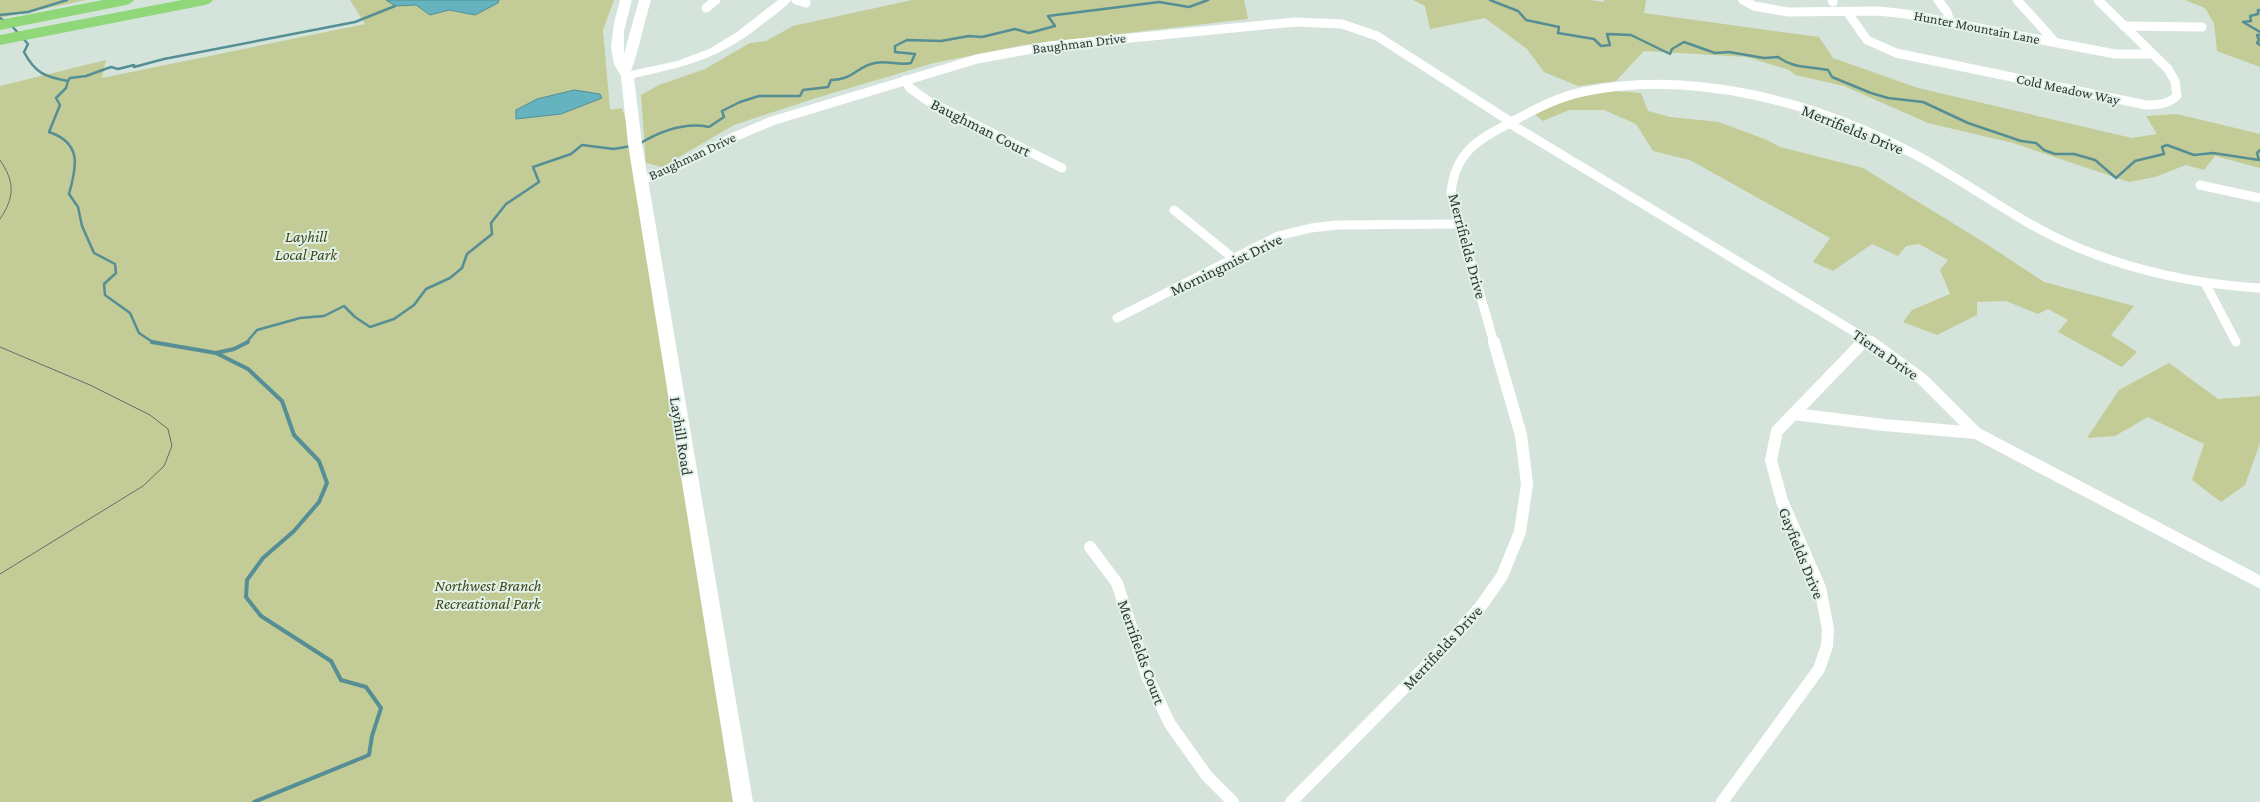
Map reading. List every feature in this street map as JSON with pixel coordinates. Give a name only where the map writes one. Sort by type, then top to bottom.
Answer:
[{"type":"highway","points":[[0,24],[126,0]]},
{"type":"highway","points":[[0,40],[205,0]]},
{"type":"highway","points":[[170,7],[217,0]]},
{"type":"main road","name":"Layhill Road","points":[[626,0],[619,22],[618,51],[620,65],[626,73]]},
{"type":"main road","name":"Layhill Road","points":[[645,0],[626,73],[641,180],[742,802]]},
{"type":"main road","points":[[626,73],[676,65],[713,52],[735,39],[785,0]]},
{"type":"street","points":[[706,8],[716,0]]},
{"type":"street","points":[[796,0],[806,3]]},
{"type":"street","name":"Hunter Mountain Lane","points":[[1743,0],[1759,8],[1773,11],[1891,12],[2115,54],[2152,54]]},
{"type":"street","points":[[1938,0],[1947,12],[1950,22]]},
{"type":"street","points":[[2017,0],[2055,42]]},
{"type":"street","name":"Cold Meadow Way","points":[[1848,13],[1867,40],[1896,53],[2146,105],[2162,105],[2171,102],[2177,96],[2175,81],[2168,68],[2098,0]]},
{"type":"street","name":"Baughman Drive","points":[[641,180],[672,169],[734,136],[772,120],[977,60],[1049,46],[1250,25],[1314,21],[1342,24],[1377,36],[1510,122]]},
{"type":"street","points":[[2124,26],[2202,26]]},
{"type":"street","name":"Baughman Court","points":[[905,80],[910,88],[928,101],[1062,168]]},
{"type":"street","name":"Merrifields Drive","points":[[1291,802],[1447,645],[1482,606],[1502,576],[1520,532],[1527,484],[1521,435],[1451,193],[1452,176],[1458,162],[1475,144],[1510,122],[1547,103],[1581,92],[1611,87],[1664,86],[1706,89],[1744,94],[1791,104],[1843,122],[1907,150],[2016,217],[2062,240],[2127,265],[2170,276],[2205,283],[2260,288]]},
{"type":"street","name":"Tierra Drive","points":[[1510,122],[1866,338],[1903,363],[1922,379],[1976,433],[2260,582]]},
{"type":"street","points":[[2200,185],[2260,198]]},
{"type":"street","points":[[1174,210],[1233,258]]},
{"type":"street","name":"Morningmist Drive","points":[[1117,318],[1278,236],[1311,228],[1337,225],[1459,224]]},
{"type":"street","points":[[2205,283],[2236,342]]},
{"type":"street","name":"Gayfields Drive","points":[[1722,802],[1819,669],[1827,646],[1828,629],[1820,588],[1782,501],[1771,460],[1777,431],[1866,338]]},
{"type":"street","points":[[1794,414],[1884,425],[1976,433]]},
{"type":"street","name":"Merrifields Court","points":[[1090,547],[1117,583],[1147,676],[1170,724],[1207,776],[1233,802]]},
{"type":"green space","points":[[0,0],[86,0],[0,18]]},
{"type":"green space","name":"Northwest Branch Recreational Park","points":[[350,0],[614,0],[603,30],[610,110],[622,108],[631,137],[743,802],[0,802],[0,86],[106,60],[102,78],[365,24]]},
{"type":"green space","points":[[912,0],[1244,0],[1248,19],[1023,45],[934,63],[816,98],[734,125],[662,167],[646,163],[641,95],[659,85],[705,69],[750,43],[766,41],[793,26]]},
{"type":"green space","points":[[1413,0],[1591,0],[1603,2],[1605,0],[1646,0],[1644,13],[1819,37],[1833,58],[1918,88],[2132,138],[2157,134],[2146,116],[2177,114],[2260,134],[2260,168],[2215,156],[2204,170],[2186,165],[2155,177],[2129,182],[2013,143],[1928,123],[1844,86],[1795,75],[1789,70],[1747,57],[1644,51],[1616,81],[1578,86],[1544,72],[1527,49],[1485,18],[1430,29],[1425,6]]},
{"type":"green space","points":[[2185,0],[2260,0],[2260,67],[2217,51],[2214,23],[2205,8]]},
{"type":"green space","points":[[1615,91],[1641,93],[1648,111],[1670,117],[1719,122],[1767,140],[1780,147],[1863,168],[1985,243],[2044,282],[2134,306],[2111,335],[2137,352],[2122,367],[2058,332],[2068,320],[2048,309],[2038,314],[2006,301],[1977,302],[1977,315],[1937,335],[1903,322],[1912,310],[1950,294],[1940,270],[1948,260],[1919,244],[1906,246],[1898,256],[1872,244],[1833,271],[1813,262],[1830,238],[1690,160],[1653,151],[1636,124],[1604,110],[1569,110],[1543,121],[1534,114],[1573,99]]},
{"type":"green space","points":[[2169,363],[2218,399],[2260,396],[2260,443],[2245,485],[2221,502],[2192,480],[2204,444],[2148,417],[2115,436],[2087,438],[2119,390]]},
{"type":"water","points":[[386,0],[499,0],[498,3],[475,15],[449,10],[430,15],[416,5],[395,6]]},
{"type":"water","points":[[574,90],[600,94],[602,98],[561,114],[516,119],[516,110],[537,99]]},
{"type":"waterway","points":[[0,15],[28,12],[67,0]]},
{"type":"waterway","points":[[639,144],[672,129],[691,126],[709,127],[724,117],[722,111],[740,102],[759,96],[800,96],[803,90],[828,87],[831,80],[845,78],[869,65],[880,62],[911,63],[915,54],[895,52],[895,46],[907,40],[941,41],[969,36],[982,37],[1015,29],[1029,33],[1055,26],[1048,16],[1159,2],[1189,7],[1208,0]]},
{"type":"waterway","points":[[1490,0],[1518,11],[1526,20],[1559,27],[1558,33],[1594,39],[1601,46],[1610,45],[1607,34],[1631,35],[1670,54],[1672,49],[1684,42],[1715,53],[1729,52],[1764,58],[1778,57],[1790,64],[1828,70],[1832,77],[1871,93],[1888,98],[1923,102],[1968,123],[2021,141],[2036,143],[2044,150],[2055,154],[2074,154],[2095,160],[2116,178],[2135,161],[2164,154],[2162,147],[2167,145],[2194,155],[2213,153],[2259,160],[2257,153],[2260,150]]},
{"type":"waterway","points":[[68,81],[70,78],[86,76],[111,67],[118,69],[134,65],[134,67],[164,59],[355,22],[395,6]]},
{"type":"waterway","points":[[2260,10],[2258,10],[2258,14],[2250,16],[2251,21],[2243,22],[2260,32]]},
{"type":"waterway","points":[[0,18],[6,22]]},
{"type":"waterway","points":[[11,25],[28,44],[24,52],[32,65],[47,76],[68,81]]},
{"type":"waterway","points":[[2260,35],[2257,35],[2259,40],[2257,43],[2260,45]]},
{"type":"waterway","points":[[68,81],[66,88],[56,98],[60,105],[49,132],[67,142],[72,149],[75,165],[69,194],[78,207],[82,226],[94,253],[115,264],[116,273],[104,284],[105,295],[130,313],[139,333],[153,342]]},
{"type":"waterway","points":[[246,343],[257,330],[300,318],[324,316],[344,306],[355,317],[370,327],[394,319],[414,305],[426,289],[450,278],[462,268],[467,254],[492,234],[491,223],[506,204],[539,182],[533,167],[571,154],[582,145],[614,149],[631,146]]},
{"type":"waterway","points":[[153,342],[216,353]]},
{"type":"waterway","points":[[216,353],[234,349],[246,343]]},
{"type":"waterway","points":[[216,353],[248,369],[282,401],[294,435],[319,461],[327,483],[319,502],[294,531],[263,558],[247,580],[246,597],[261,616],[331,661],[341,680],[366,687],[381,708],[372,736],[369,755],[254,802]]},
{"type":"tram line","points":[[0,160],[11,183],[11,196],[0,219]]},
{"type":"tram line","points":[[0,347],[90,385],[150,415],[168,429],[172,446],[164,466],[143,486],[0,574]]},
{"type":"park label","name":"Layhill Local Park","points":[[306,245]]}]
